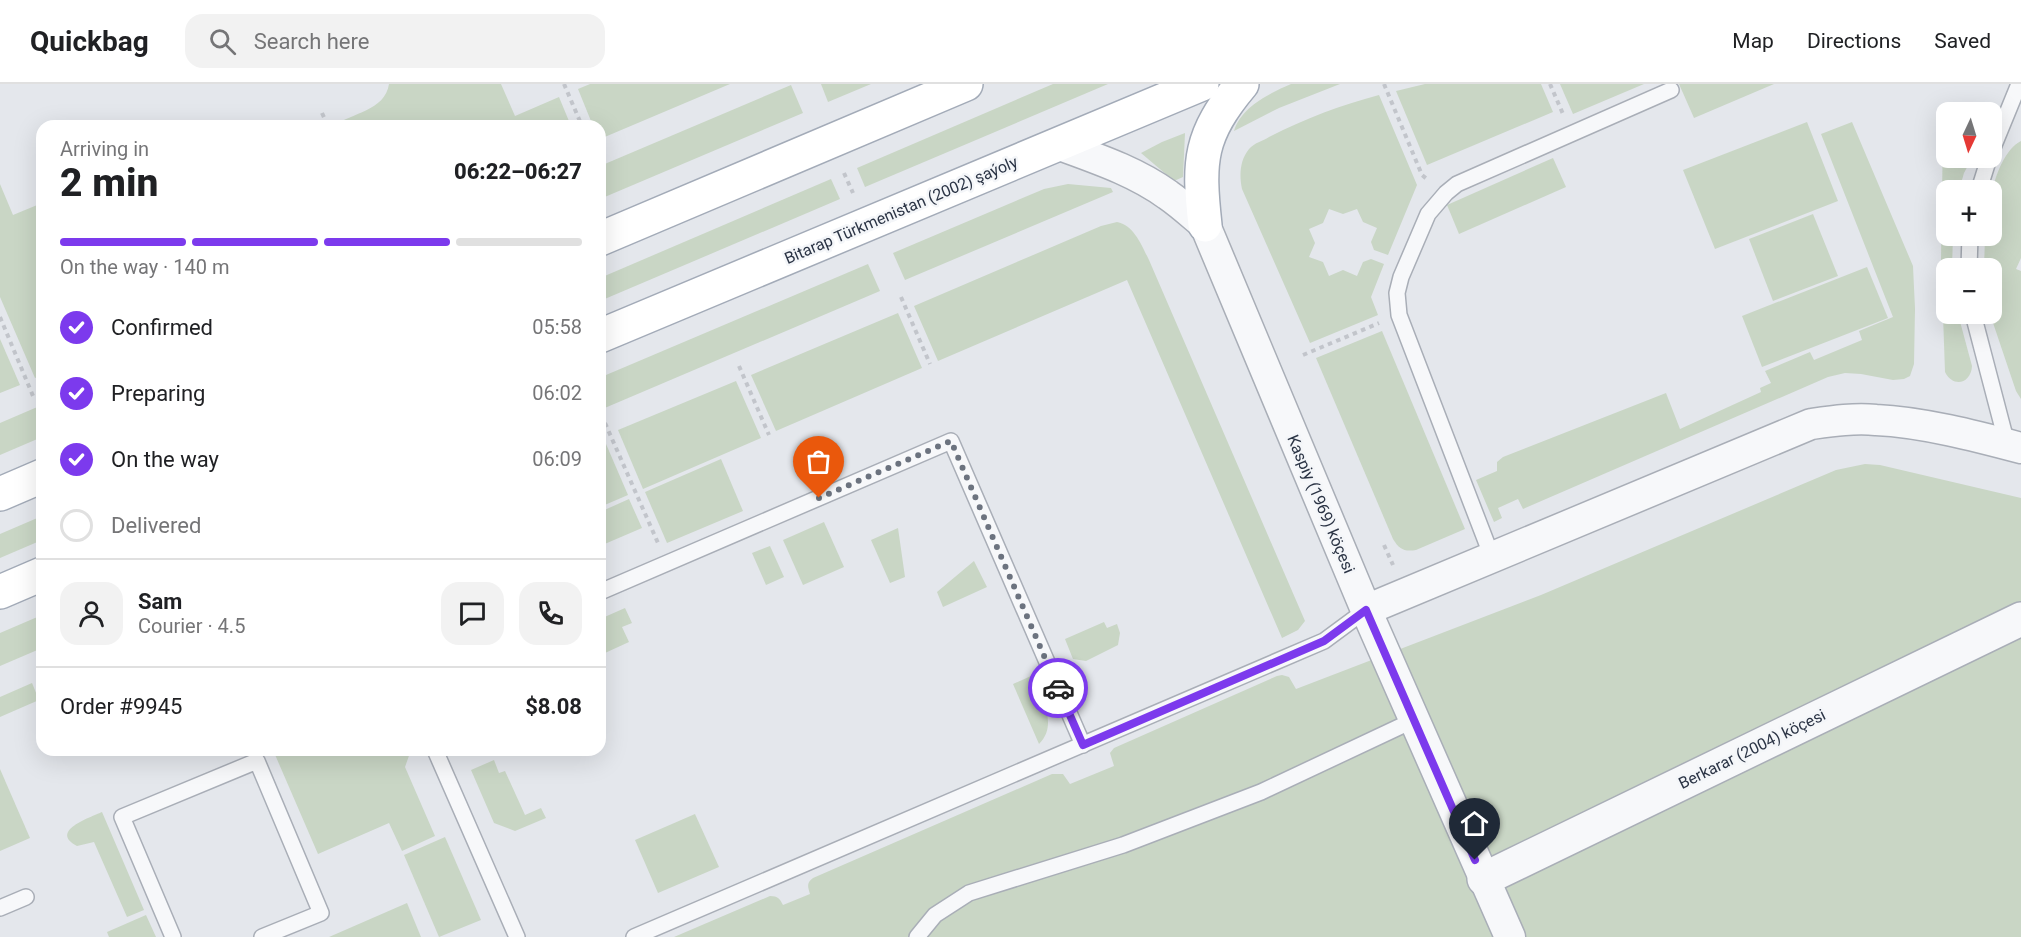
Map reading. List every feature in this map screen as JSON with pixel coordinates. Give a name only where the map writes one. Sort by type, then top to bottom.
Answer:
[{"type":"main road","points":[[606,236],[966,84]]},
{"type":"main road","name":"Bitarap Türkmenistan (2002) şaýoly","points":[[606,333],[1202,84]]},
{"type":"main road","points":[[1204,225],[1201,189],[1205,143],[1226,103],[1242,84]]},
{"type":"main road","points":[[0,494],[36,479]]},
{"type":"main road","points":[[0,592],[36,577]]},
{"type":"street","name":"Kaspiy (1969) köçesi","points":[[1057,144],[1103,160],[1138,177],[1168,194],[1204,225],[1366,610],[1510,937]]},
{"type":"street","points":[[1366,610],[1811,424],[1843,420],[1876,420],[1924,426],[2014,446]]},
{"type":"street","name":"Berkarar (2004) köçesi","points":[[1484,879],[2021,620]]},
{"type":"lane","points":[[2002,133],[2015,111],[2019,84]]},
{"type":"lane","points":[[1492,557],[1399,315],[1396,293],[1401,277],[1428,214],[1457,184],[1671,90]]},
{"type":"lane","points":[[1976,324],[2014,446]]},
{"type":"lane","points":[[606,589],[951,441],[1083,745]]},
{"type":"lane","points":[[634,937],[1324,641],[1366,610]]},
{"type":"lane","points":[[917,937],[935,915],[969,893],[1123,845],[1261,792],[1414,720]]},
{"type":"lane","points":[[438,756],[517,937]]},
{"type":"lane","points":[[173,937],[122,817],[257,761],[321,912],[262,937]]},
{"type":"lane","points":[[0,908],[26,897]]},
{"type":"path","points":[[573,84],[565,86],[579,120]]},
{"type":"path","points":[[1384,84],[1422,175],[1446,193]]},
{"type":"path","points":[[1550,84],[1571,134]]},
{"type":"path","points":[[322,113],[325,120]]},
{"type":"path","points":[[844,173],[853,193]]},
{"type":"path","points":[[901,297],[930,364]]},
{"type":"path","points":[[1303,355],[1399,315]]},
{"type":"path","points":[[0,317],[33,396]]},
{"type":"path","points":[[739,366],[769,435]]},
{"type":"path","points":[[606,425],[667,563]]},
{"type":"green space","points":[[389,84],[501,84],[515,116],[559,97],[569,120],[345,120],[374,106],[386,93]]},
{"type":"green space","points":[[590,84],[730,84],[606,136],[606,120],[591,120],[578,89]]},
{"type":"green space","points":[[821,84],[871,84],[828,102]]},
{"type":"green space","points":[[1053,84],[1108,84],[865,187],[857,168]]},
{"type":"green space","points":[[1291,84],[1340,84],[1279,108],[1234,131],[1243,115],[1257,102]]},
{"type":"green space","points":[[1425,84],[1541,84],[1553,112],[1427,165],[1396,91]]},
{"type":"green space","points":[[1560,84],[1644,84],[1573,114]]},
{"type":"green space","points":[[1679,84],[1774,84],[1694,118]]},
{"type":"green space","points":[[791,85],[803,113],[606,196],[606,163]]},
{"type":"green space","points":[[1379,95],[1417,185],[1388,255],[1374,250],[1371,242],[1377,228],[1363,222],[1357,209],[1343,214],[1329,209],[1323,223],[1309,229],[1315,243],[1309,257],[1323,262],[1329,276],[1343,270],[1357,276],[1363,262],[1371,259],[1384,264],[1371,297],[1378,315],[1310,343],[1242,189],[1242,163],[1251,147],[1282,130],[1323,113]]},
{"type":"green space","points":[[1807,122],[1838,201],[1715,249],[1683,170]]},
{"type":"green space","points":[[1852,122],[1913,266],[1914,364],[1910,376],[1893,380],[1845,373],[1828,377],[1523,509],[1518,499],[1498,508],[1502,518],[1494,522],[1476,480],[1497,471],[1497,462],[1503,457],[1666,393],[1680,429],[1761,392],[1760,388],[1771,383],[1765,371],[1810,352],[1814,360],[1862,340],[1859,331],[1893,317],[1821,134]]},
{"type":"green space","points":[[1185,133],[1183,177],[1174,181],[1141,153]]},
{"type":"green space","points":[[2021,141],[2021,258],[2016,269],[2021,271],[2021,399],[2016,391],[1993,324],[2002,324],[2002,258],[1984,258],[1985,246],[2002,246],[2002,180],[1996,180],[2006,156]]},
{"type":"green space","points":[[1553,158],[1566,187],[1459,234],[1447,205]]},
{"type":"green space","points":[[1942,168],[1967,168],[1962,180],[1942,180]]},
{"type":"green space","points":[[831,179],[840,199],[606,298],[606,275]]},
{"type":"green space","points":[[0,184],[13,215],[36,205],[36,378],[0,297]]},
{"type":"green space","points":[[1068,184],[1111,188],[1113,192],[905,280],[893,253],[1044,189]]},
{"type":"green space","points":[[1813,214],[1838,276],[1773,301],[1749,239]]},
{"type":"green space","points":[[1117,222],[1133,232],[1149,260],[1305,621],[1298,630],[1282,638],[1127,280],[938,361],[914,306],[1101,226]]},
{"type":"green space","points":[[1941,246],[1953,246],[1952,258],[1941,258]]},
{"type":"green space","points":[[868,264],[880,291],[606,407],[606,375]]},
{"type":"green space","points":[[1867,267],[1888,318],[1762,367],[1742,316]]},
{"type":"green space","points":[[898,313],[922,368],[776,431],[751,375]]},
{"type":"green space","points":[[1943,324],[1961,324],[1972,366],[1971,372],[1965,380],[1957,382],[1948,377],[1945,372]]},
{"type":"green space","points":[[1382,331],[1465,529],[1416,550],[1402,549],[1393,539],[1316,358]]},
{"type":"green space","points":[[0,339],[20,385],[0,393]]},
{"type":"green space","points":[[736,381],[761,438],[643,489],[618,430]]},
{"type":"green space","points":[[36,408],[36,440],[0,455],[0,423]]},
{"type":"green space","points":[[606,444],[628,495],[606,504]]},
{"type":"green space","points":[[721,459],[743,511],[667,543],[645,492]]},
{"type":"green space","points":[[1865,464],[1880,465],[2021,498],[2021,937],[674,937],[770,896],[778,898],[783,905],[810,894],[808,883],[813,878],[1052,774],[1063,774],[1070,784],[1114,766],[1110,753],[1114,748],[1277,676],[1289,677],[1296,689],[1541,595],[1836,470]]},
{"type":"green space","points":[[629,499],[642,528],[606,543],[606,509]]},
{"type":"green space","points":[[36,519],[36,543],[0,558],[0,534]]},
{"type":"green space","points":[[824,522],[844,567],[803,585],[783,540]]},
{"type":"green space","points":[[898,528],[905,577],[890,583],[871,540]]},
{"type":"green space","points":[[770,546],[784,577],[766,585],[752,553]]},
{"type":"green space","points":[[974,561],[987,587],[943,607],[937,592]]},
{"type":"green space","points":[[625,608],[632,623],[622,627],[629,642],[606,653],[606,616]]},
{"type":"green space","points":[[36,618],[36,651],[0,666],[0,633]]},
{"type":"green space","points":[[1104,622],[1107,628],[1117,624],[1120,633],[1118,645],[1086,661],[1073,659],[1065,639]]},
{"type":"green space","points":[[1031,676],[1043,701],[1048,719],[1048,728],[1039,744],[1013,684]]},
{"type":"green space","points":[[32,683],[36,693],[36,701],[0,717],[0,697]]},
{"type":"green space","points":[[276,756],[409,756],[405,767],[435,836],[402,851],[389,823],[318,854]]},
{"type":"green space","points":[[494,760],[499,773],[505,771],[525,815],[541,808],[546,818],[515,831],[494,823],[471,770]]},
{"type":"green space","points":[[0,769],[30,838],[0,851]]},
{"type":"green space","points":[[102,812],[144,910],[127,917],[94,842],[77,846],[67,835],[69,830],[81,821]]},
{"type":"green space","points":[[695,814],[719,867],[658,893],[635,840]]},
{"type":"green space","points":[[445,837],[481,920],[439,937],[404,855]]},
{"type":"green space","points":[[407,903],[421,937],[329,937]]},
{"type":"green space","points":[[146,915],[156,937],[109,937],[107,932]]},
{"type":"way so far","points":[[819,498],[951,441],[1058,688]]},
{"type":"route","points":[[1058,688],[1083,745],[1324,641],[1366,610],[1475,860]]}]
